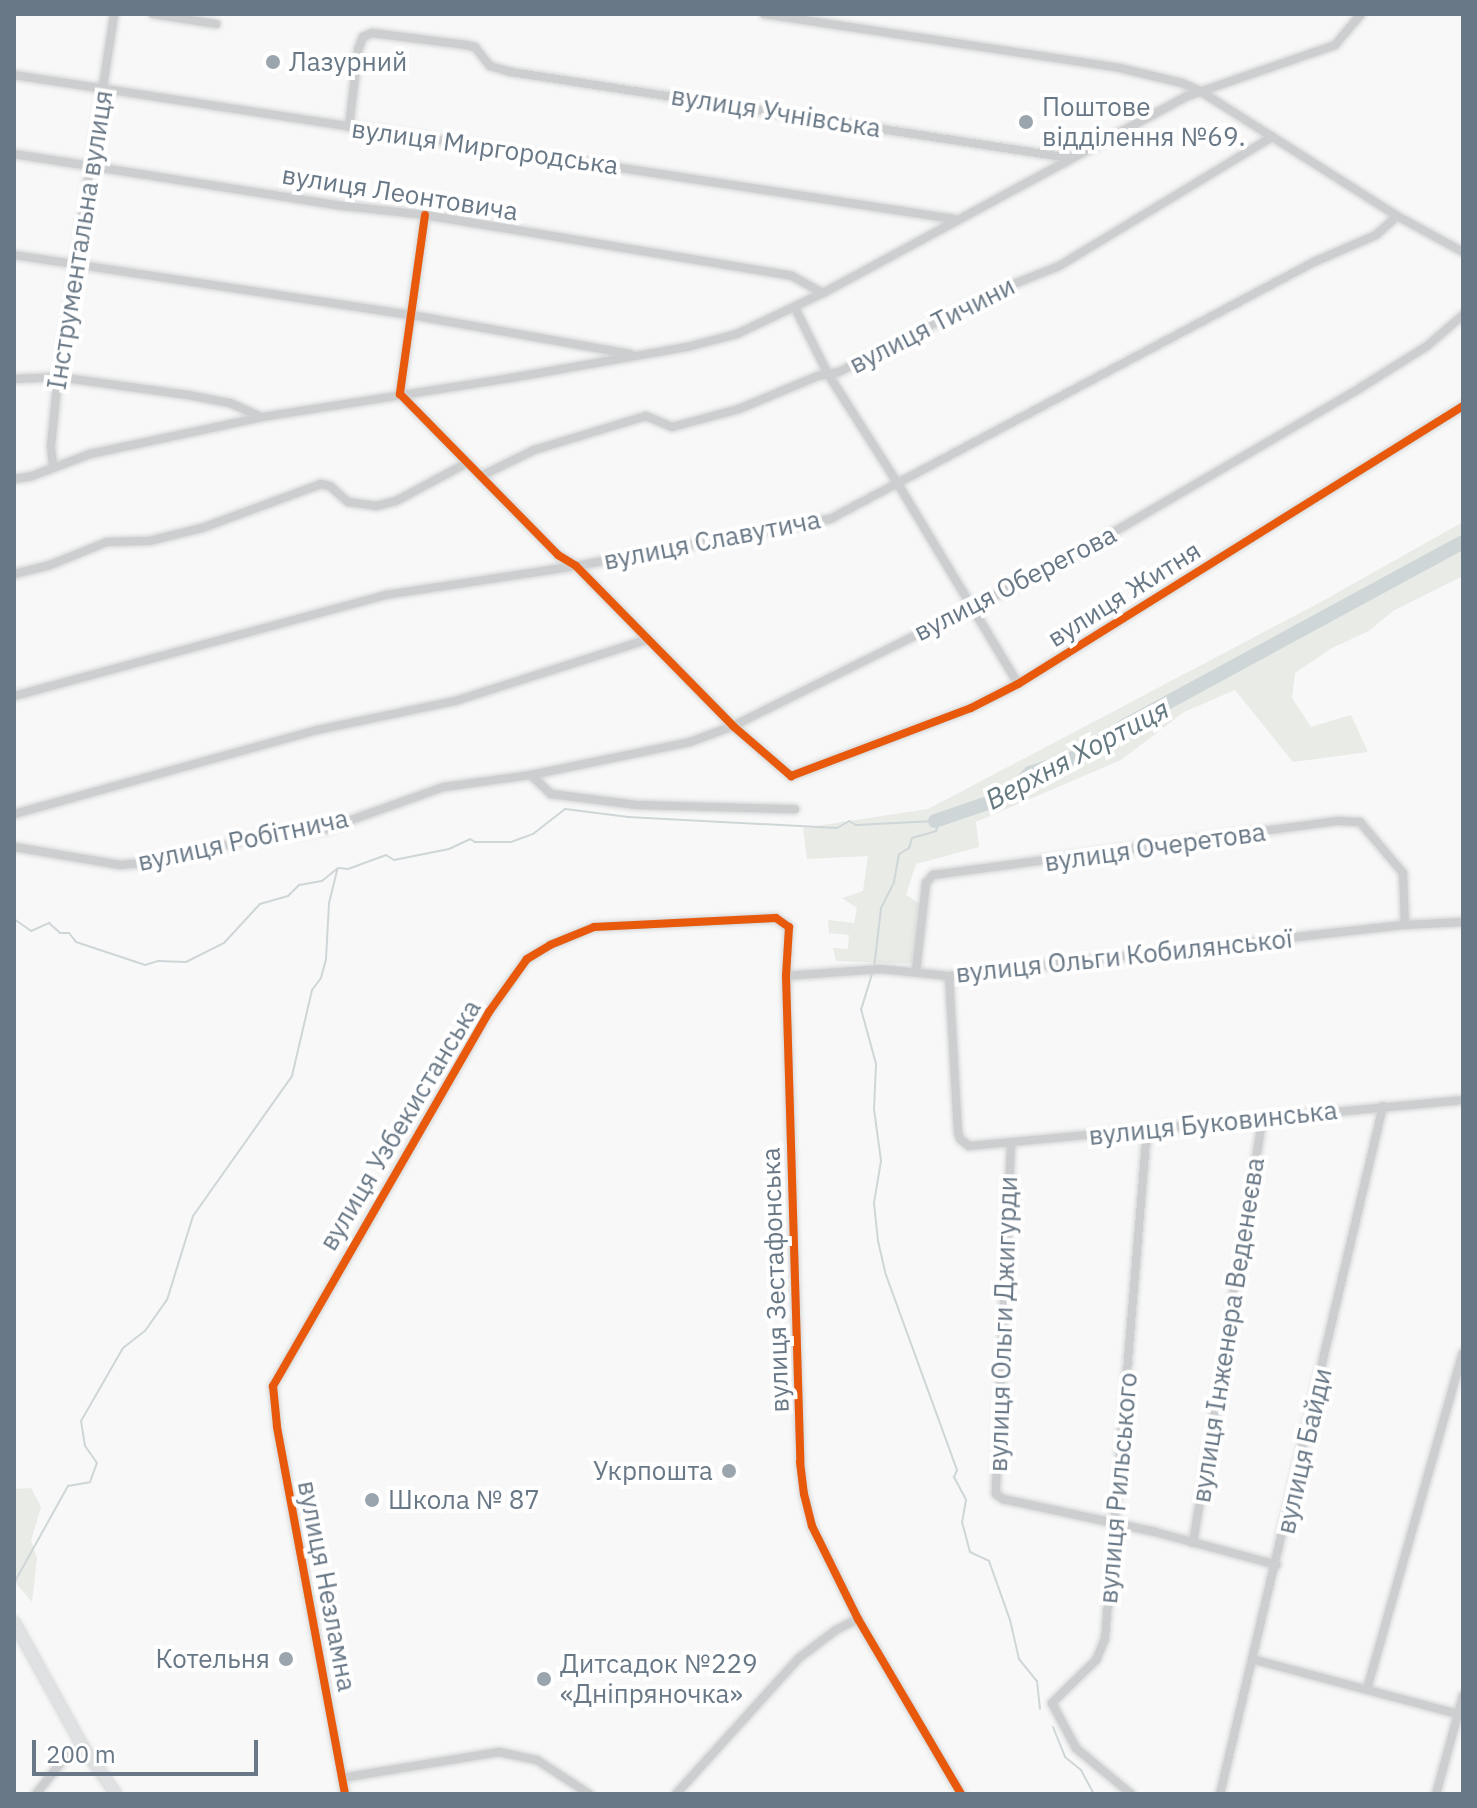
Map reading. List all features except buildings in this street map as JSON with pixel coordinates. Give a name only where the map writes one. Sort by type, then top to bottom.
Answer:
[{"type":"main road","points":[[14,1622],[83,1747],[116,1794]]},
{"type":"street","name":"Інструментальна вулиця","points":[[53,466],[51,446],[58,377],[114,14]]},
{"type":"street","points":[[153,14],[216,24]]},
{"type":"street","points":[[764,14],[1120,68],[1200,91],[1397,216],[1463,252]]},
{"type":"street","points":[[14,479],[32,476],[90,454],[262,417],[511,378],[737,334],[795,308],[955,219],[1200,91],[1281,66],[1335,45],[1361,14]]},
{"type":"street","name":"вулиця Учнівська","points":[[349,127],[358,50],[369,34],[475,47],[484,60],[511,72],[1071,158]]},
{"type":"street","name":"вулиця Миргородська","points":[[14,75],[955,219]]},
{"type":"street","name":"вулиця Тичини","points":[[481,476],[534,450],[646,416],[672,427],[739,409],[839,372],[1004,288],[1059,266],[1272,137]]},
{"type":"street","name":"вулиця Леонтовича","points":[[14,154],[344,206],[425,215],[792,276],[823,293]]},
{"type":"street","points":[[400,394],[425,215]]},
{"type":"street","name":"вулиця Славутича","points":[[14,696],[385,595],[576,566],[815,523],[855,507],[1314,262],[1376,235],[1397,216]]},
{"type":"street","points":[[14,255],[411,315],[636,355]]},
{"type":"street","points":[[795,308],[828,374],[1018,684]]},
{"type":"street","name":"вулиця Оберегова","points":[[531,775],[690,742],[733,726],[1054,567],[1360,388],[1427,346],[1463,315]]},
{"type":"street","points":[[14,379],[45,380],[58,377],[230,403],[262,417]]},
{"type":"street","points":[[400,394],[558,555],[576,566],[733,726]]},
{"type":"street","name":"вулиця Житня","points":[[733,726],[788,775],[796,776],[971,708],[1018,684],[1463,406]]},
{"type":"street","points":[[14,574],[50,565],[107,542],[149,541],[202,528],[321,484],[330,486],[348,502],[376,506],[396,501],[467,463]]},
{"type":"street","points":[[14,814],[317,730],[455,701],[646,640]]},
{"type":"street","points":[[531,775],[551,794],[608,802],[795,809]]},
{"type":"street","name":"вулиця Робітнича","points":[[14,847],[120,865],[164,861],[252,838],[323,830],[444,787],[531,775]]},
{"type":"street","name":"вулиця Очеретова","points":[[916,971],[926,883],[933,875],[1338,821],[1360,822],[1403,873],[1405,925]]},
{"type":"street","name":"вулиця Узбекистанська","points":[[273,1386],[489,1012],[527,959],[560,940],[607,925],[776,918],[789,927]]},
{"type":"street","name":"вулиця Ольги Кобилянської","points":[[786,976],[881,969],[949,976],[1405,925],[1463,922]]},
{"type":"street","name":"вулиця Зестафонська","points":[[789,927],[786,976],[800,1462],[812,1526],[858,1619],[961,1794]]},
{"type":"street","name":"вулиця Буковинська","points":[[949,976],[958,1132],[964,1144],[974,1147],[1463,1100]]},
{"type":"street","name":"вулиця Байди","points":[[1220,1794],[1255,1660],[1383,1106]]},
{"type":"street","name":"вулиця Інженера Веденеєва","points":[[1193,1543],[1263,1117]]},
{"type":"street","name":"вулиця Рильського","points":[[1131,1794],[1076,1748],[1052,1703],[1096,1660],[1103,1645],[1116,1525],[1147,1129]]},
{"type":"street","name":"вулиця Ольги Джигурди","points":[[1011,1144],[996,1490],[1003,1499],[1116,1525]]},
{"type":"street","points":[[1367,1689],[1463,1353]]},
{"type":"street","name":"вулиця Незламна","points":[[273,1386],[277,1426],[345,1794]]},
{"type":"street","points":[[1116,1525],[1277,1565]]},
{"type":"street","points":[[676,1794],[799,1658],[827,1636],[858,1619]]},
{"type":"street","points":[[1255,1660],[1458,1714]]},
{"type":"street","points":[[1436,1794],[1463,1696]]},
{"type":"street","points":[[36,1794],[63,1760],[83,1747]]},
{"type":"street","points":[[342,1778],[499,1752],[537,1760],[589,1794]]},
{"type":"shaded area","points":[[1463,522],[1463,576],[1393,611],[1369,631],[1332,648],[1295,673],[1292,698],[1311,727],[1351,715],[1368,752],[1293,762],[1235,690],[1184,712],[1121,760],[976,822],[979,847],[916,864],[906,895],[922,905],[916,964],[836,961],[833,948],[848,949],[849,935],[829,933],[828,920],[854,923],[857,908],[842,898],[863,891],[868,856],[807,859],[803,828],[928,809],[1319,603]]},
{"type":"shaded area","points":[[31,1488],[41,1507],[31,1541],[37,1558],[32,1602],[14,1581],[14,1489]]},
{"type":"waterway","name":"Верхня Хортиця","points":[[935,821],[1005,797],[1030,773],[1076,757],[1126,725],[1463,542]]},
{"type":"waterway","name":"Верхня Хортиця","points":[[339,868],[348,869],[386,855],[394,860],[449,849],[470,839],[475,842],[511,842],[533,834],[565,809],[628,817],[837,828],[849,821],[856,825],[935,821]]},
{"type":"waterway","points":[[874,968],[881,908],[894,882],[899,854],[909,848],[912,838],[936,831],[940,820]]},
{"type":"waterway","points":[[14,1583],[68,1486],[90,1482],[97,1463],[85,1446],[81,1421],[123,1348],[145,1331],[167,1300],[193,1216],[292,1076],[312,990],[321,978],[326,959],[329,903],[338,868]]},
{"type":"waterway","points":[[14,919],[31,931],[49,923],[60,933],[69,933],[76,942],[145,965],[158,961],[186,962],[224,943],[260,904],[288,896],[299,885],[322,881],[337,869]]},
{"type":"waterway","points":[[872,974],[861,1009],[876,1064],[874,1109],[881,1161],[874,1203],[878,1241],[886,1275],[957,1470],[954,1477],[966,1500],[962,1522],[970,1552],[989,1561],[1010,1620],[1019,1659],[1037,1681],[1040,1709]]},
{"type":"waterway","points":[[1053,1727],[1065,1757],[1081,1770],[1094,1794]]},
{"type":"cycle path","points":[[425,215],[400,394],[558,555],[576,566],[733,726],[791,776],[971,708],[1018,684],[1463,406]]},
{"type":"cycle path","points":[[345,1794],[277,1426],[273,1386],[489,1012],[527,959],[550,945],[594,927],[776,918],[789,927],[786,976],[800,1462],[804,1494],[812,1526],[858,1619],[961,1794]]},
{"type":"place","name":"Лазурний","points":[[273,62]]},
{"type":"place","name":"Поштове відділення №69.","points":[[1026,122]]},
{"type":"place","name":"Укрпошта","points":[[729,1471]]},
{"type":"place","name":"Школа № 87","points":[[372,1500]]},
{"type":"place","name":"Котельня","points":[[286,1659]]},
{"type":"place","name":"Дитсадок №229 «Дніпряночка»","points":[[544,1679]]}]
